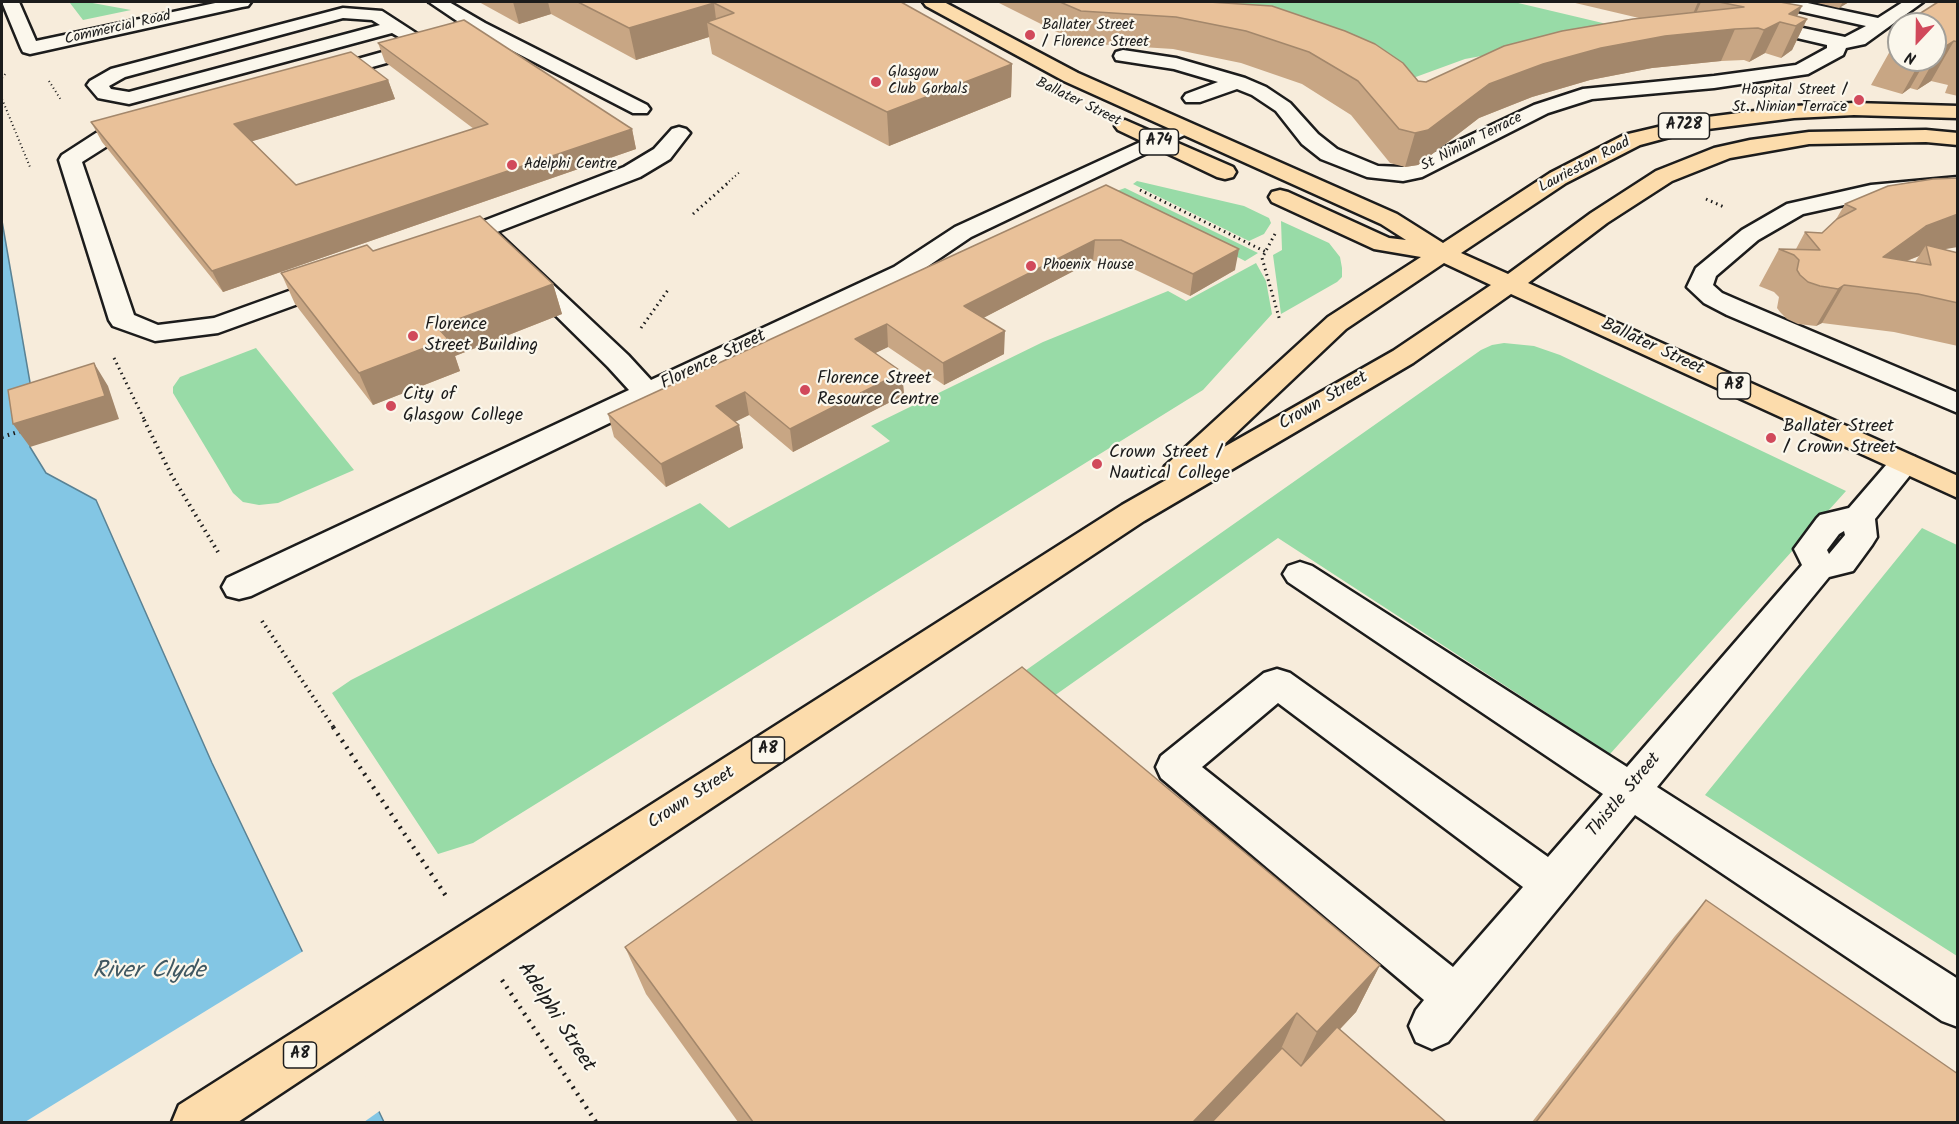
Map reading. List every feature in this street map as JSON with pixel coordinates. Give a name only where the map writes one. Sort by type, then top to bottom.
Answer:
[{"type":"main road","name":"Ballater Street","points":[[932,2],[1071,77],[1389,219],[1444,254],[1958,488]]},
{"type":"main road","name":"Laurieston Road","points":[[1444,254],[1502,213],[1567,172],[1632,140],[1658,132],[1743,117],[1794,112],[1854,109],[1958,112]]},
{"type":"main road","name":"Ballater Street","points":[[1106,117],[1243,180]]},
{"type":"main road","name":"A728","points":[[1511,284],[1555,249],[1658,180],[1698,161],[1722,153],[1750,146],[1809,138],[1926,136],[1958,139]]},
{"type":"main road","name":"Ballater Street","points":[[1264,190],[1383,244],[1444,254]]},
{"type":"main road","name":"Crown Street","points":[[1132,513],[1337,323],[1444,254]]},
{"type":"main road","name":"Crown Street","points":[[196,1122],[1132,513],[1403,357],[1511,284]]},
{"type":"street","name":"Commercial Road","points":[[11,2],[30,48],[242,2]]},
{"type":"street","points":[[438,2],[479,27],[640,108]]},
{"type":"street","points":[[1782,2],[1880,24]]},
{"type":"street","points":[[1733,18],[1845,43],[1858,40],[1914,2]]},
{"type":"street","points":[[395,27],[129,98],[105,94],[97,85],[118,72],[343,13],[376,15],[416,40],[442,41]]},
{"type":"street","points":[[306,80],[466,35],[479,27]]},
{"type":"street","name":"St Ninian Terrace","points":[[1123,56],[1176,64],[1238,82],[1258,91],[1283,107],[1310,139],[1329,154],[1375,172],[1403,174],[1414,172],[1541,109],[1590,93],[1714,82],[1801,70],[1836,51],[1837,43]]},
{"type":"street","points":[[1193,98],[1238,82]]},
{"type":"street","points":[[159,122],[104,138],[70,160],[122,320],[155,333],[218,325],[361,273]]},
{"type":"street","name":"Florence Street","points":[[239,587],[903,272],[963,232],[1184,128]]},
{"type":"street","points":[[647,393],[618,361],[470,233],[632,172],[662,154],[679,133]]},
{"type":"street","points":[[1958,184],[1871,192],[1795,209],[1766,225],[1706,273],[1700,287],[1713,298],[1736,309],[1958,404]]},
{"type":"street","name":"Thistle Street","points":[[1552,884],[1277,683],[1175,767],[1444,1012],[1552,884],[1630,791],[1819,567],[1841,562],[1861,537],[1859,517],[1904,464]]},
{"type":"street","points":[[1300,574],[1958,1005]]},
{"type":"path","points":[[2,99],[26,158]]},
{"type":"path","points":[[1098,169],[1266,252]]},
{"type":"path","points":[[693,214],[741,171]]},
{"type":"path","points":[[1658,180],[1766,225]]},
{"type":"path","name":"Adelphi Street","points":[[109,348],[172,476],[239,587],[596,1122]]},
{"type":"path","points":[[2,436],[27,429]]},
{"type":"green space","points":[[1158,2],[1514,2],[1628,29],[1465,59],[1402,82]]},
{"type":"green space","points":[[70,3],[131,10],[83,20]]},
{"type":"green space","points":[[1137,181],[1244,206],[1269,218],[1271,223],[1264,234],[1249,241],[1133,184]]},
{"type":"green space","points":[[1125,188],[1258,253],[1245,261],[1114,192]]},
{"type":"green space","points":[[1281,221],[1329,243],[1340,257],[1342,277],[1281,314],[1273,255],[1282,250]]},
{"type":"green space","points":[[1256,263],[1266,281],[1272,314],[1203,390],[473,843],[438,854],[332,693],[351,680],[700,503],[729,528],[890,441],[871,426],[1043,342],[1168,291],[1186,301]]},
{"type":"green space","points":[[1504,343],[1534,346],[1560,355],[1846,491],[1610,754],[1278,538],[1027,715],[995,692],[1481,350]]},
{"type":"green space","points":[[256,348],[354,470],[278,503],[259,505],[243,502],[233,493],[173,393],[173,387],[180,377]]},
{"type":"green space","points":[[1922,528],[1957,545],[1957,956],[1705,795]]},
{"type":"water","name":"River Clyde","points":[[2,221],[32,394],[27,429],[30,447],[46,473],[96,500],[212,763],[384,1122],[2,1122]]},
{"type":"pier","points":[[305,950],[381,1110],[364,1122],[25,1122]]},
{"type":"building","points":[[578,2],[901,2],[1012,64],[887,112],[707,22],[734,13],[714,3],[629,28]]},
{"type":"building","points":[[1060,2],[1209,2],[1272,6],[1345,31],[1375,44],[1403,63],[1418,81],[1426,82],[1504,46],[1562,31],[1633,19],[1744,7],[1719,2],[1780,2],[1802,6],[1789,14],[1807,19],[1796,26],[1780,22],[1764,30],[1735,29],[1665,36],[1601,48],[1543,64],[1489,84],[1428,130],[1415,133],[1399,129],[1358,81],[1309,52],[1246,31],[1176,17],[1081,11]]},
{"type":"building","points":[[1938,2],[1958,2],[1958,42],[1954,41],[1947,46],[1947,12],[1922,12]]},
{"type":"building","name":"Adelphi Centre","points":[[464,20],[632,129],[212,271],[91,122],[351,52],[388,80],[234,124],[296,185],[488,124],[378,43]]},
{"type":"building","points":[[1958,178],[1958,214],[1926,226],[1883,257],[1931,265],[1926,245],[1958,253],[1958,303],[1918,294],[1844,285],[1838,289],[1820,286],[1808,282],[1800,275],[1797,270],[1799,260],[1794,255],[1779,249],[1820,250],[1805,232],[1822,233],[1837,219],[1856,209],[1845,204],[1888,186],[1933,179]]},
{"type":"building","points":[[1106,185],[1239,249],[1193,274],[1121,240],[1095,240],[964,306],[1005,331],[943,363],[887,324],[855,339],[902,372],[790,429],[745,392],[716,406],[739,425],[661,464],[608,414]]},
{"type":"building","name":"Florence Street Building","points":[[480,216],[553,284],[437,327],[448,339],[359,373],[281,273],[367,245],[373,251]]},
{"type":"building","points":[[94,363],[105,396],[13,424],[8,390]]},
{"type":"building","points":[[1022,667],[1380,965],[1317,1032],[1297,1013],[1193,1122],[753,1122],[625,947]]},
{"type":"building","points":[[1706,900],[1958,1074],[1958,1122],[1536,1122]]},
{"type":"building","points":[[1337,1027],[1446,1122],[1212,1122],[1282,1048],[1301,1066]]},
{"type":"place","name":"Ballater Street / Florence Street","points":[[1030,35]]},
{"type":"place","name":"Glasgow Club Gorbals","points":[[876,82]]},
{"type":"place","name":"Hospital Street / St. Ninian Terrace","points":[[1859,100]]},
{"type":"place","name":"Adelphi Centre","points":[[512,165]]},
{"type":"place","name":"Phoenix House","points":[[1031,266]]},
{"type":"place","name":"Florence Street Building","points":[[413,336]]},
{"type":"place","name":"Florence Street Resource Centre","points":[[805,390]]},
{"type":"place","name":"City of Glasgow College","points":[[391,406]]},
{"type":"place","name":"Ballater Street / Crown Street","points":[[1771,438]]},
{"type":"place","name":"Crown Street / Nautical College","points":[[1097,464]]}]
